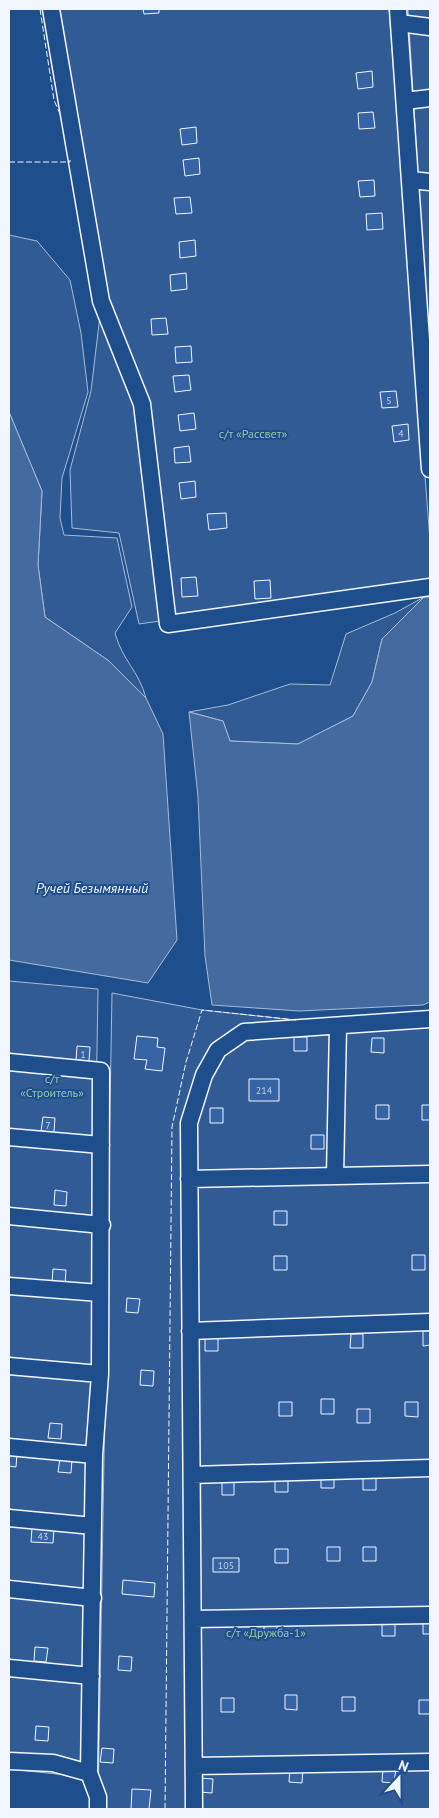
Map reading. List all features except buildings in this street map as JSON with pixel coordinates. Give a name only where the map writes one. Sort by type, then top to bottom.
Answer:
[{"type":"lane","points":[[51,9],[101,301],[142,404],[168,624],[430,588]]},
{"type":"lane","points":[[430,27],[398,16],[410,180],[423,264],[430,469]]},
{"type":"lane","points":[[405,102],[430,98]]},
{"type":"lane","points":[[410,180],[430,182]]},
{"type":"lane","points":[[194,1809],[189,1124],[204,1075],[218,1050],[244,1032],[430,1019]]},
{"type":"lane","points":[[335,1176],[338,1026]]},
{"type":"lane","points":[[9,1062],[101,1072],[102,1225],[100,1374],[94,1456],[89,1773],[98,1797],[98,1809]]},
{"type":"lane","points":[[9,1137],[101,1146]]},
{"type":"lane","points":[[189,1179],[430,1174]]},
{"type":"lane","points":[[9,1216],[102,1225]]},
{"type":"lane","points":[[9,1286],[100,1293]]},
{"type":"lane","points":[[190,1331],[430,1322]]},
{"type":"lane","points":[[9,1366],[100,1374]]},
{"type":"lane","points":[[9,1447],[94,1456]]},
{"type":"lane","points":[[192,1475],[430,1468]]},
{"type":"lane","points":[[9,1518],[93,1526]]},
{"type":"lane","points":[[9,1589],[93,1598]]},
{"type":"lane","points":[[193,1619],[430,1615]]},
{"type":"lane","points":[[9,1668],[91,1676]]},
{"type":"lane","points":[[9,1761],[53,1763],[89,1773]]},
{"type":"lane","points":[[194,1766],[430,1762]]},
{"type":"green space","name":"с/т «Рассвет»","points":[[60,9],[389,9],[430,541],[430,583],[139,624],[119,533],[72,528],[70,470],[91,391],[103,290]]},
{"type":"green space","points":[[408,9],[430,9],[430,377]]},
{"type":"green space","points":[[9,235],[37,241],[70,280],[81,333],[88,392],[62,478],[60,518],[64,535],[117,538],[132,607],[115,633],[146,698],[109,661],[45,617],[38,565],[42,491],[9,412]]},
{"type":"green space","points":[[424,597],[382,639],[372,682],[353,716],[298,744],[230,741],[223,721],[189,712],[228,705],[290,684],[330,685],[346,634],[395,613]]},
{"type":"green space","name":"с/т «Строитель»","points":[[9,981],[98,989],[85,1777],[9,1769]]},
{"type":"green space","name":"с/т «Дружба-1»","points":[[112,993],[202,1010],[296,1020],[430,1011],[430,1809],[98,1809]]},
{"type":"water","name":"Ручей Безымянный","points":[[9,412],[42,491],[38,565],[45,617],[109,661],[146,698],[163,734],[177,940],[148,983],[9,960]]},
{"type":"water","points":[[424,597],[430,597],[430,1002],[423,1005],[299,1011],[212,1005],[205,956],[198,797],[189,712],[223,721],[230,741],[298,744],[353,716],[372,682],[382,639]]},
{"type":"fence","points":[[40,9],[54,100],[60,114],[63,113]]},
{"type":"fence","points":[[9,162],[70,162],[70,160]]},
{"type":"fence","points":[[165,1809],[172,1127],[186,1062],[202,1010],[296,1020]]}]
